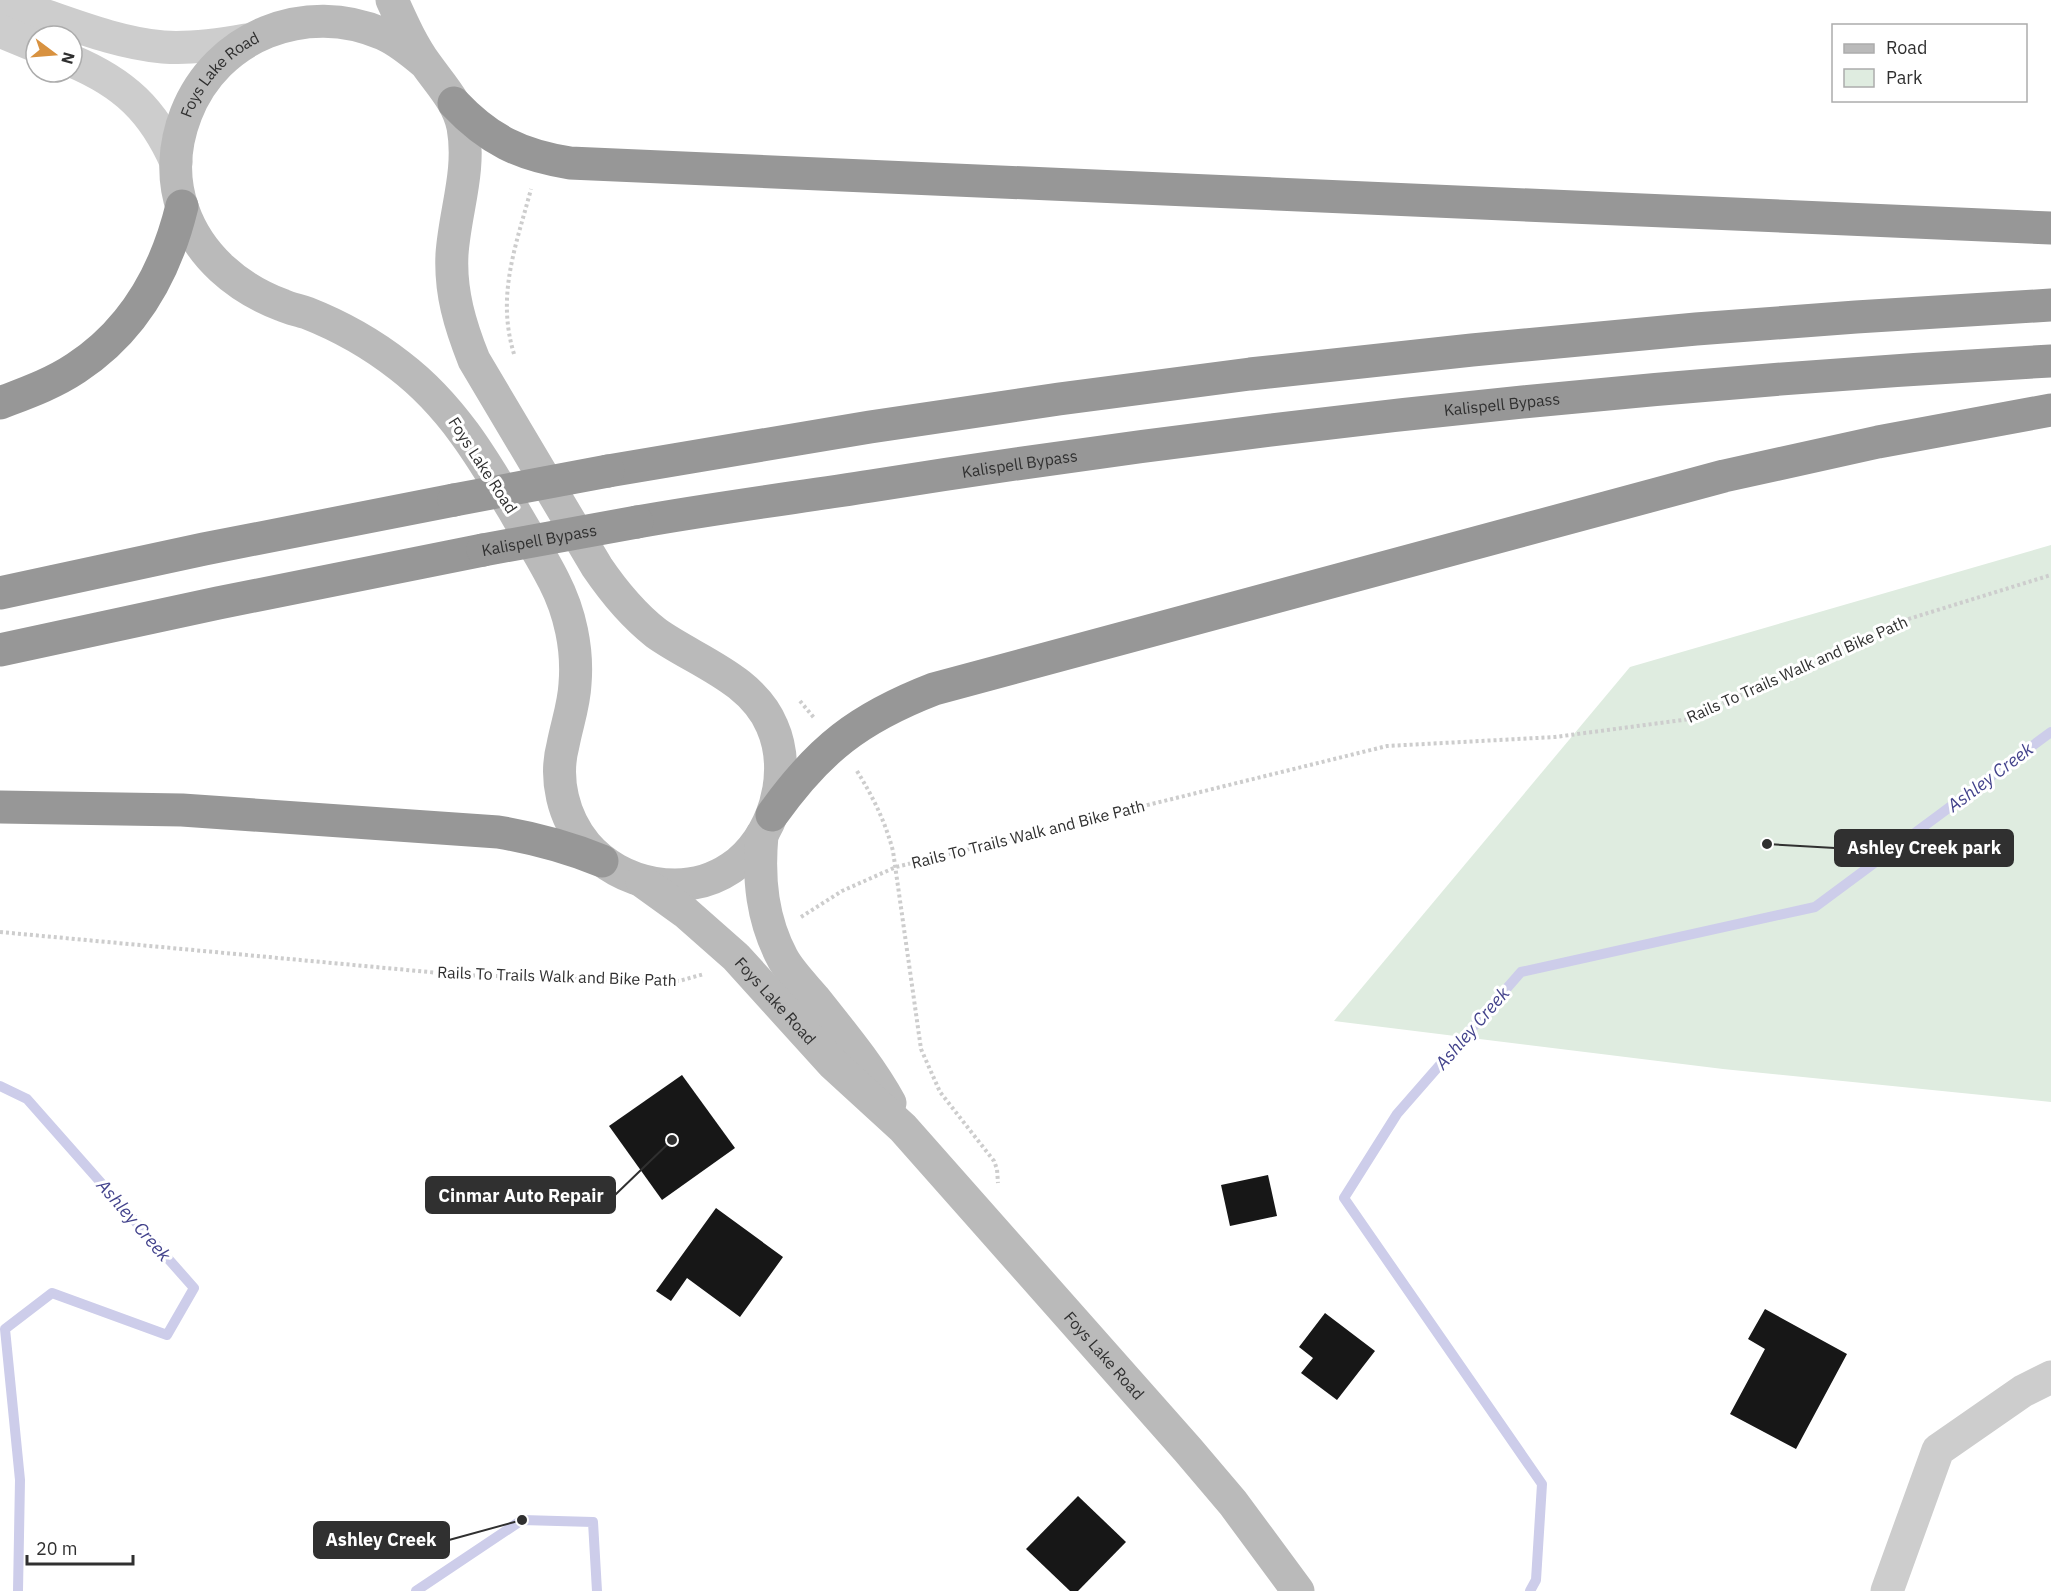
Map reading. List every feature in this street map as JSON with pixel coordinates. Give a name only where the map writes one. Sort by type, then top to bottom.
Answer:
[{"type":"highway","points":[[454,104],[471,121],[511,148],[539,158],[570,163],[2051,228]]},
{"type":"highway","points":[[0,404],[45,386],[75,369],[104,348],[128,323],[148,294],[163,266],[175,237],[182,206]]},
{"type":"highway","points":[[0,593],[204,549],[608,471],[870,427],[1059,399],[1250,374],[1484,349],[1696,329],[2051,305]]},
{"type":"highway","name":"Kalispell Bypass","points":[[0,650],[218,603],[483,550],[721,507],[993,467],[1299,426],[1667,388],[1861,372],[2051,361]]},
{"type":"highway","points":[[767,825],[809,767],[835,743],[862,723],[897,704],[934,690],[1724,476],[1878,442],[2051,410]]},
{"type":"highway","points":[[0,807],[182,810],[498,832],[558,845],[602,861]]},
{"type":"street","name":"Foys Lake Road","points":[[256,35],[288,0]]},
{"type":"street","name":"Foys Lake Road","points":[[392,0],[411,41],[442,83],[454,104],[462,126],[465,151],[461,202],[452,254],[452,280],[455,307],[474,360],[614,592],[634,614],[658,634],[715,668],[743,689],[758,703],[770,720],[777,739],[781,765],[779,790],[767,825],[759,868],[762,900],[772,935],[785,962],[863,1059],[903,1128]]},
{"type":"street","points":[[0,1],[130,42],[162,47],[190,48],[256,35]]},
{"type":"street","name":"Foys Lake Road","points":[[426,64],[406,47],[383,34],[358,25],[332,20],[287,23],[256,35],[225,55],[194,95],[178,140],[177,184],[190,228],[202,248],[225,271],[259,295],[332,324],[372,346],[401,367],[452,415],[471,440],[556,583],[572,630],[576,679],[573,703],[561,749],[559,772],[567,814],[588,847],[602,861],[621,873],[642,881],[665,885],[688,884],[711,878],[731,868],[748,853],[767,825]]},
{"type":"street","points":[[0,31],[24,41]]},
{"type":"street","points":[[84,67],[123,88],[140,104],[166,141],[176,162]]},
{"type":"street","name":"Foys Lake Road","points":[[642,881],[685,912],[736,957],[832,1063],[903,1128],[1188,1450],[1233,1503],[1298,1591]]},
{"type":"street","points":[[1887,1591],[1938,1450],[2023,1391],[2051,1377]]},
{"type":"path","name":"Rails To Trails Walk and Bike Path","points":[[772,935],[842,891],[896,867],[1355,753],[1387,746],[1418,743],[1555,737],[1690,719],[1889,625],[2051,575]]},
{"type":"path","name":"Rails To Trails Walk and Bike Path","points":[[0,932],[461,975],[578,979],[679,981],[698,977],[736,957]]},
{"type":"green space","points":[[2051,545],[2051,1102],[1723,1069],[1334,1021],[1630,667]]},
{"type":"building","points":[[682,1075],[735,1148],[662,1200],[609,1126]]},
{"type":"building","points":[[1268,1175],[1277,1216],[1230,1226],[1221,1185]]},
{"type":"building","points":[[716,1208],[783,1257],[740,1317],[687,1278],[671,1301],[656,1291]]},
{"type":"building","points":[[1765,1309],[1847,1354],[1796,1449],[1730,1414],[1765,1349],[1748,1339]]},
{"type":"building","points":[[1325,1313],[1375,1351],[1337,1400],[1301,1373],[1313,1358],[1299,1347]]},
{"type":"building","points":[[1078,1496],[1126,1542],[1078,1591],[1070,1591],[1026,1549]]},
{"type":"waterway","name":"Ashley Creek","points":[[1530,1591],[1536,1580],[1542,1484],[1344,1198],[1397,1114],[1521,972],[1815,907],[2051,732]]},
{"type":"waterway","name":"Ashley Creek","points":[[0,1086],[27,1099],[194,1288],[167,1335],[52,1293],[5,1329],[20,1480],[18,1591]]},
{"type":"waterway","name":"Ashley Creek","points":[[416,1591],[522,1520],[593,1522],[597,1591]]},
{"type":"place","name":"Ashley Creek park","points":[[1767,844]]},
{"type":"place","name":"Cinmar Auto Repair","points":[[672,1140]]},
{"type":"place","name":"Ashley Creek","points":[[522,1520]]}]
